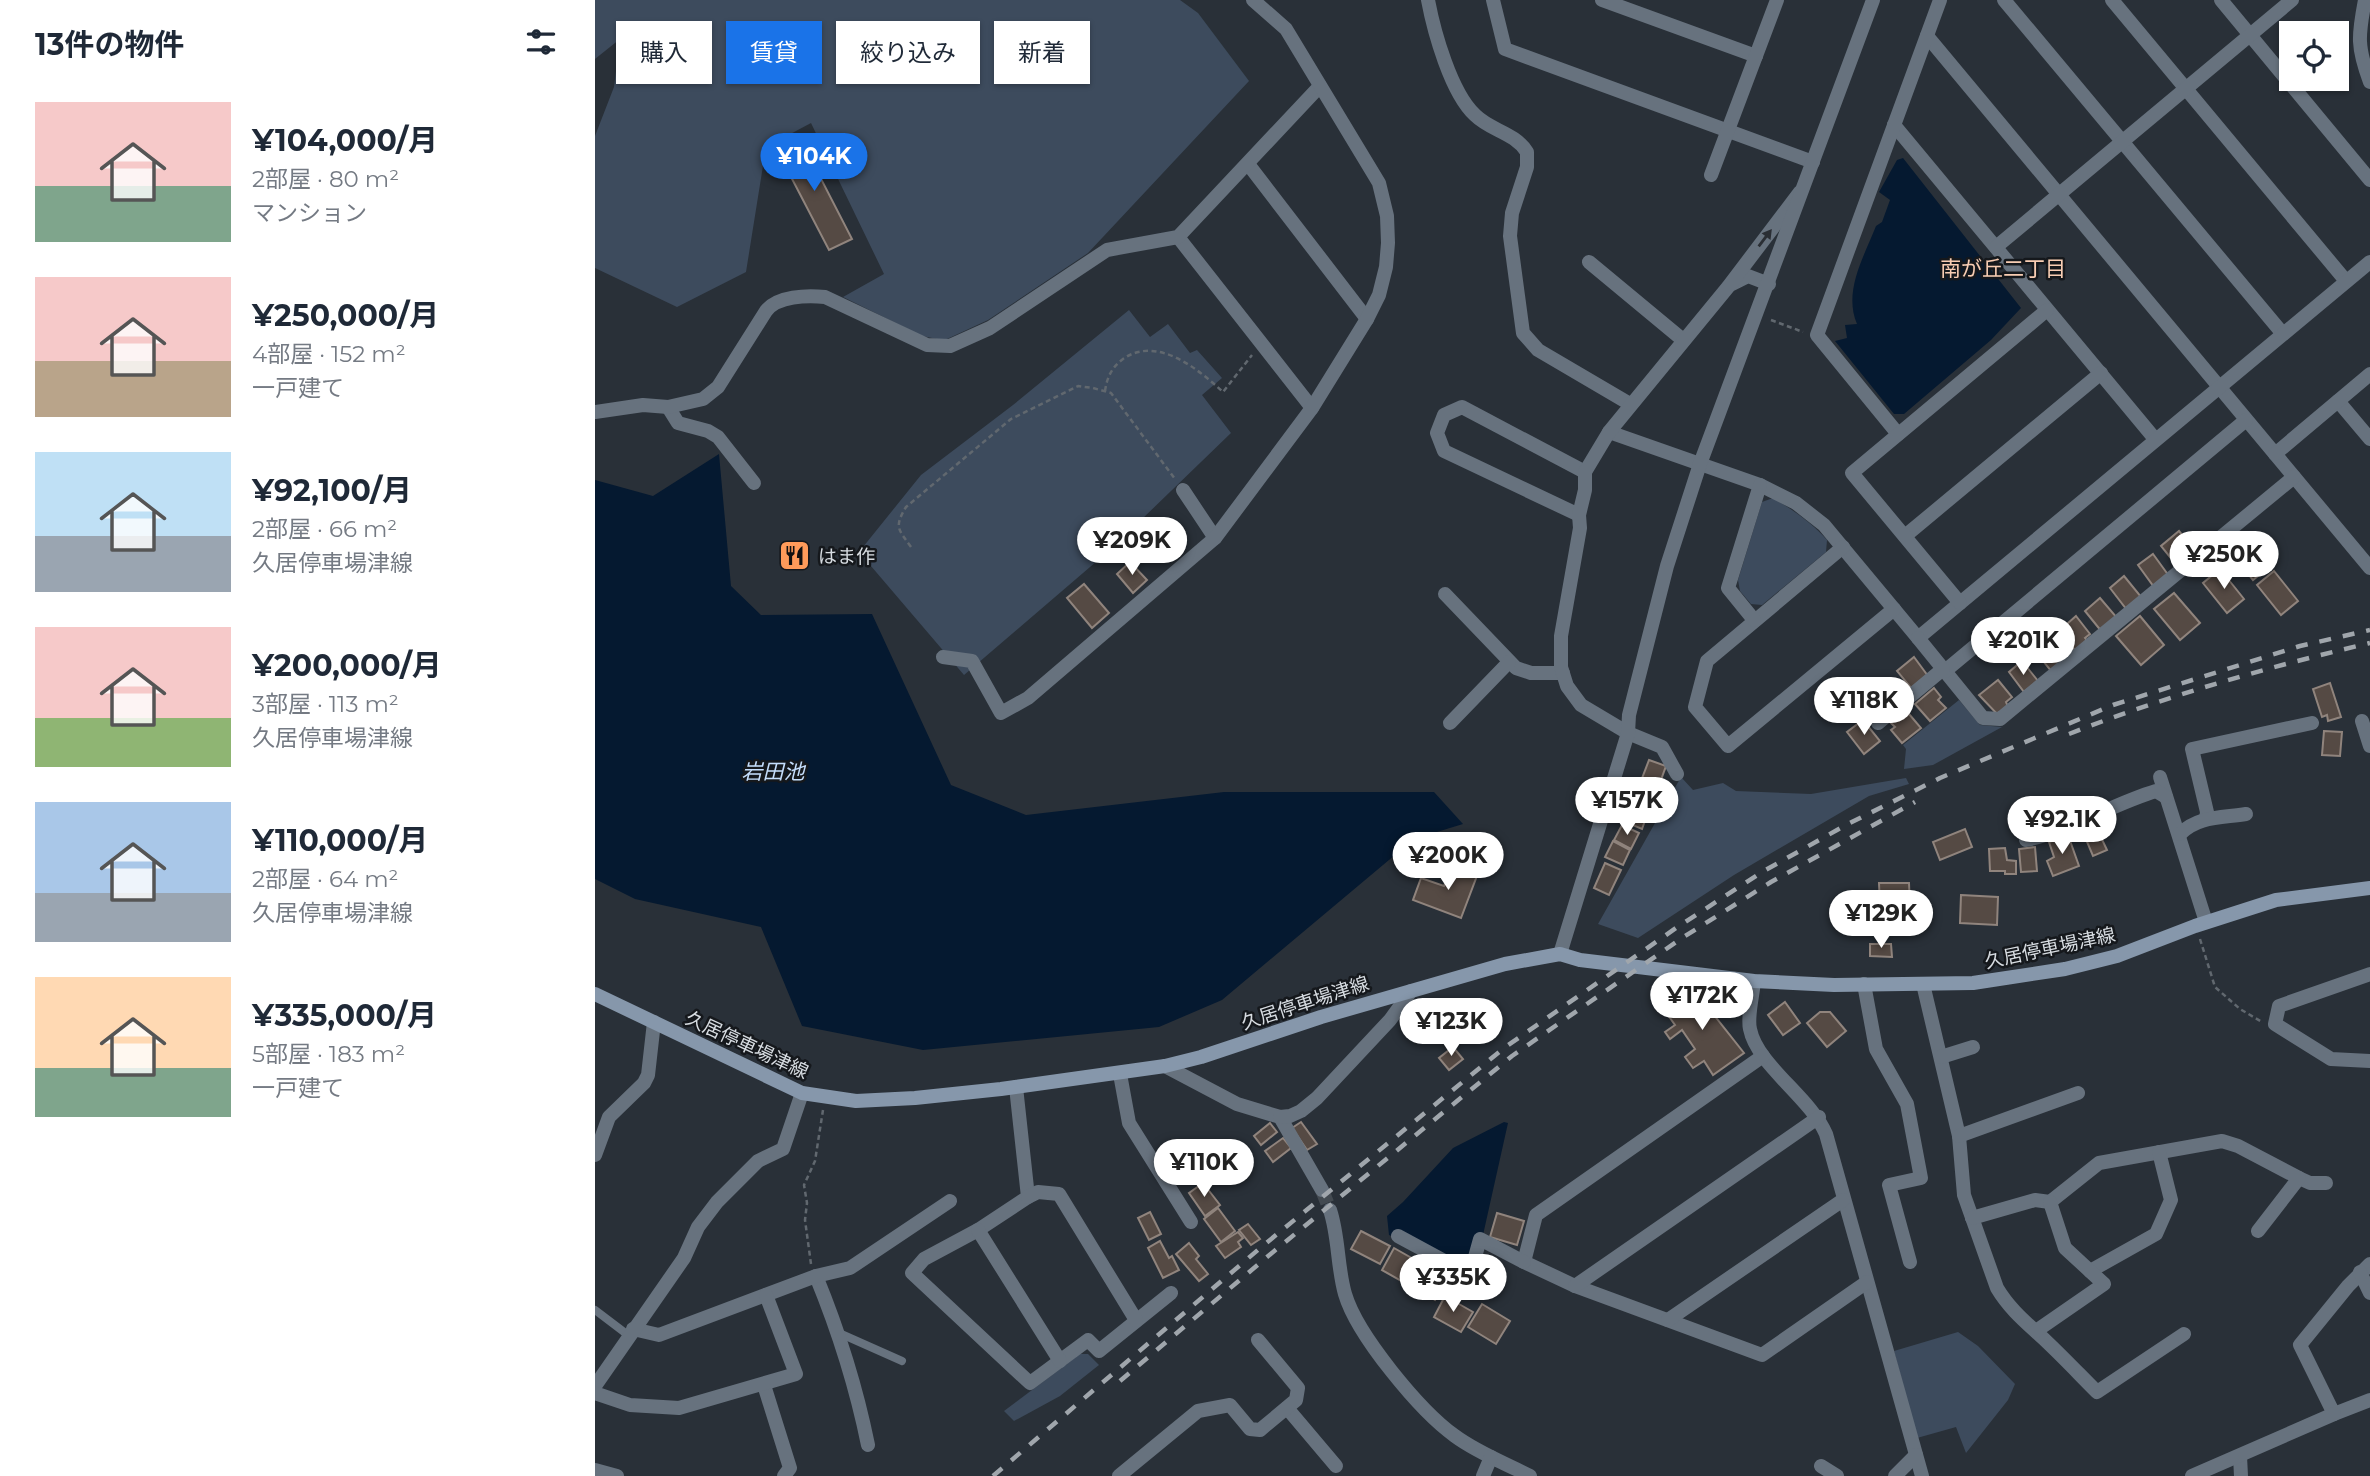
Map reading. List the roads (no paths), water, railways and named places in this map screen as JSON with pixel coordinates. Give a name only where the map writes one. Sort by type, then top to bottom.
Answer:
[{"type":"main road","name":"久居停車場津線","points":[[595,994],[802,1093],[856,1101],[903,1099],[1120,1074],[1165,1066],[1201,1057],[1321,1017],[1505,964],[1560,954],[1580,961],[1753,981],[1923,984],[1999,981],[2117,956],[2201,924],[2276,900],[2370,888]]},
{"type":"street","points":[[943,657],[972,661],[1001,713],[1028,698],[1215,538],[1312,408],[1367,319],[1386,267],[1387,216],[1379,183],[1286,29],[1253,0]]},
{"type":"street","points":[[1429,0],[1437,36],[1464,103],[1484,122],[1515,138],[1527,152],[1527,167],[1512,213],[1510,236],[1523,333],[1538,350],[1630,404]]},
{"type":"street","points":[[1493,0],[1505,48],[1813,162]]},
{"type":"street","points":[[1602,0],[1756,56]]},
{"type":"street","points":[[1711,175],[1777,0]]},
{"type":"street","points":[[1560,954],[1628,733],[1629,715],[1667,566],[1700,464],[1873,0]]},
{"type":"street","points":[[1898,434],[1817,335],[1940,0]]},
{"type":"street","points":[[2004,0],[2283,334]]},
{"type":"street","points":[[2112,0],[2347,281]]},
{"type":"street","points":[[2221,0],[2370,180]]},
{"type":"street","points":[[1996,247],[2292,0]]},
{"type":"street","points":[[2365,0],[2359,31],[2359,51],[2370,82]]},
{"type":"street","points":[[1927,36],[2370,568]]},
{"type":"street","points":[[595,412],[643,405],[668,407],[703,399],[718,387],[766,311],[777,301],[812,295],[825,297],[927,345],[942,347],[990,328],[1107,250],[1178,237],[1320,86]]},
{"type":"street","points":[[1894,125],[2155,439]]},
{"type":"street","points":[[1248,164],[1367,319]]},
{"type":"street","points":[[1677,774],[1662,747],[1628,733],[1581,705],[1567,686],[1563,673],[1561,636],[1580,528],[1579,515],[1585,490],[1585,472],[1630,404],[1728,287],[1803,189]]},
{"type":"street","points":[[1178,237],[1312,408]]},
{"type":"street","points":[[1589,262],[1683,340]]},
{"type":"street","points":[[1918,638],[2370,262]]},
{"type":"street","points":[[1728,287],[1748,276],[1769,284]]},
{"type":"street","points":[[1960,603],[1852,472],[2047,310]]},
{"type":"street","points":[[1905,536],[2101,373]]},
{"type":"street","points":[[2274,454],[2370,374]]},
{"type":"street","points":[[2338,401],[2370,439]]},
{"type":"street","points":[[668,407],[678,423],[708,431],[718,437],[754,483]]},
{"type":"street","points":[[1579,515],[1444,451],[1437,433],[1444,415],[1462,407],[1585,472]]},
{"type":"street","points":[[1878,723],[2246,421]]},
{"type":"street","points":[[1609,432],[1760,485],[1782,494],[1807,511],[1824,525],[1843,547],[1983,718],[2000,719],[2294,477]]},
{"type":"street","points":[[1754,620],[1728,588],[1760,485]]},
{"type":"street","points":[[1183,490],[1215,538]]},
{"type":"street","points":[[1843,547],[1707,661],[1695,707],[1728,747],[1894,608]]},
{"type":"street","points":[[1445,594],[1509,662],[1523,672],[1563,673]]},
{"type":"street","points":[[1450,723],[1509,662]]},
{"type":"street","points":[[2363,721],[2370,746]]},
{"type":"street","points":[[2206,819],[2207,812],[2192,749],[2312,723]]},
{"type":"street","points":[[2160,777],[2180,834],[2201,924]]},
{"type":"street","points":[[2026,840],[2047,835],[2133,798],[2156,791],[2166,797]]},
{"type":"street","points":[[2180,834],[2190,824],[2206,819],[2246,814]]},
{"type":"street","points":[[2370,974],[2279,1006],[2275,1024],[2331,1059],[2370,1060]]},
{"type":"street","points":[[1753,981],[1750,1029],[1763,1056],[1819,1117],[1826,1134],[1922,1476]]},
{"type":"street","points":[[1864,984],[1876,1049],[1907,1104],[1921,1178],[1889,1185],[1910,1262]]},
{"type":"street","points":[[1923,984],[1959,1136],[1962,1183],[1972,1219],[1997,1288],[2015,1313],[2097,1392],[2184,1334]]},
{"type":"street","points":[[1165,1066],[1237,1104],[1280,1117],[1290,1116],[1317,1098],[1390,1020],[1411,991]]},
{"type":"street","points":[[595,1155],[609,1117],[644,1083],[648,1075],[654,1022]]},
{"type":"street","points":[[1941,1057],[1973,1047]]},
{"type":"street","points":[[1524,1262],[1536,1215],[1763,1056]]},
{"type":"street","points":[[1120,1074],[1129,1123],[1191,1222]]},
{"type":"street","points":[[1016,1087],[1028,1197]]},
{"type":"street","points":[[595,1386],[684,1258],[698,1227],[717,1202],[758,1161],[783,1149],[802,1093]]},
{"type":"street","points":[[1959,1136],[2078,1093]]},
{"type":"street","points":[[1280,1117],[1322,1190]]},
{"type":"street","points":[[1575,1286],[1819,1117]]},
{"type":"street","points":[[1972,1219],[2035,1200],[2050,1202],[2099,1163],[2222,1142],[2238,1146],[2311,1183],[2326,1183]]},
{"type":"street","points":[[2090,1270],[2156,1234],[2172,1200],[2159,1152]]},
{"type":"street","points":[[2258,1231],[2299,1178]]},
{"type":"street","points":[[1136,1320],[1059,1194],[1038,1192],[1028,1197],[978,1230],[924,1259],[912,1273],[1030,1383],[1088,1340],[1098,1351],[1171,1293]]},
{"type":"street","points":[[1668,1320],[1843,1200]]},
{"type":"street","points":[[631,1332],[659,1335],[814,1277],[850,1268],[950,1201]]},
{"type":"street","points":[[2036,1331],[2104,1284],[2065,1248],[2050,1202]]},
{"type":"street","points":[[1330,1210],[1346,1297],[1376,1349],[1409,1391],[1453,1435],[1530,1476]]},
{"type":"street","points":[[978,1230],[1060,1361]]},
{"type":"street","points":[[1398,1236],[1470,1275],[1480,1240],[1575,1286],[1762,1355],[1867,1282]]},
{"type":"street","points":[[2365,1268],[2370,1293]]},
{"type":"street","points":[[2334,1414],[2300,1345],[2365,1268]]},
{"type":"street","points":[[814,1277],[839,1333],[859,1400],[868,1445]]},
{"type":"street","points":[[595,1393],[630,1405],[679,1408],[796,1374],[766,1295]]},
{"type":"street","points":[[1119,1476],[1198,1411],[1230,1405],[1250,1429],[1260,1430],[1296,1400],[1298,1388],[1258,1340]]},
{"type":"street","points":[[764,1385],[790,1468],[784,1476]]},
{"type":"street","points":[[2192,1476],[2370,1400]]},
{"type":"street","points":[[1287,1408],[1336,1466]]},
{"type":"street","points":[[1895,1476],[1916,1455]]},
{"type":"street","points":[[2240,1456],[2241,1476]]},
{"type":"street","points":[[1483,1476],[1491,1457]]},
{"type":"street","points":[[1821,1466],[1837,1476]]},
{"type":"street","points":[[595,1470],[617,1476]]},
{"type":"lane","points":[[595,1310],[631,1332]]},
{"type":"lane","points":[[839,1333],[902,1361]]},
{"type":"water","points":[[1903,158],[2021,308],[1991,340],[1904,414],[1894,414],[1835,341],[1847,338],[1845,325],[1857,324],[1852,299],[1857,274],[1876,226],[1882,222],[1890,200],[1879,192],[1897,160]]},
{"type":"water","name":"岩田池","points":[[719,454],[731,586],[761,615],[872,614],[951,785],[1026,815],[1224,792],[1434,792],[1463,824],[1414,839],[1222,1000],[1159,1027],[923,1050],[802,1026],[761,927],[635,899],[595,879],[595,480],[653,496]]},
{"type":"water","points":[[1504,1122],[1508,1123],[1483,1235],[1470,1265],[1464,1266],[1389,1235],[1387,1216],[1453,1148]]},
{"type":"tunnel","points":[[1322,1190],[1330,1210]]},
{"type":"railway","points":[[993,1476],[1259,1249],[1504,1048],[1676,928],[1762,872],[1846,825],[1940,778],[2113,705],[2300,646],[2370,630]]},
{"type":"railway","points":[[2069,734],[2218,683],[2370,643]]},
{"type":"railway","points":[[1120,1381],[1512,1056],[1682,938],[1771,882],[1915,802]]},
{"type":"place","name":"はま作","points":[[795,556]]},
{"type":"district","name":"南が丘二丁目","points":[[2003,268]]}]
